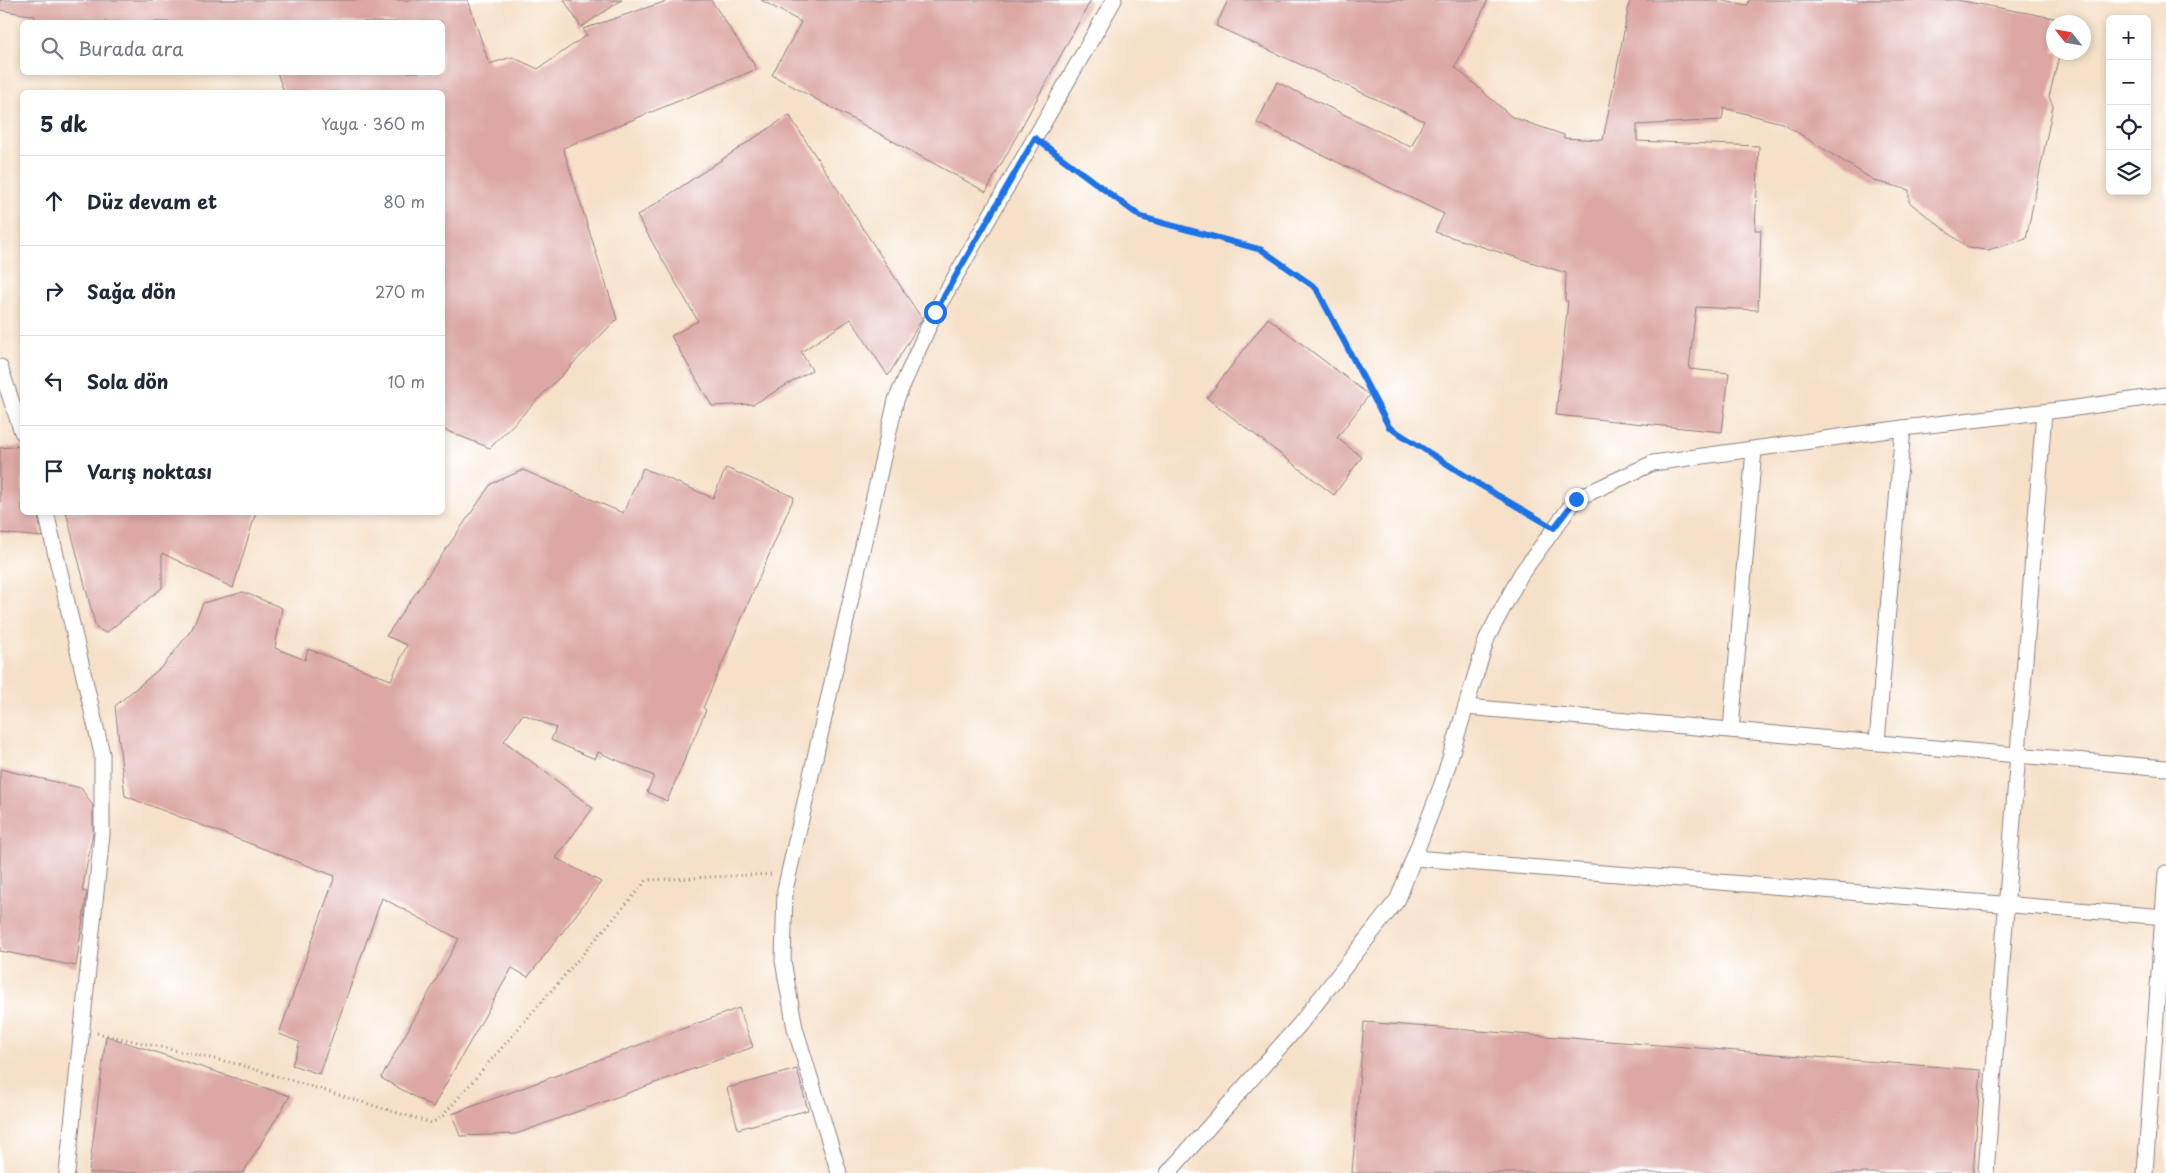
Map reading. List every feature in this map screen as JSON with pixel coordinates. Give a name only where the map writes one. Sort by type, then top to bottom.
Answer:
[{"type":"street","points":[[839,1173],[795,1028],[783,962],[785,890],[896,400],[935,312],[1114,0]]},
{"type":"street","points":[[0,368],[20,426]]},
{"type":"street","points":[[1168,1173],[1300,1024],[1398,899],[1442,784],[1487,638],[1521,574],[1576,499],[1653,464],[1903,428],[2044,412],[2166,395]]},
{"type":"street","points":[[1986,1173],[2044,412]]},
{"type":"street","points":[[1877,742],[1903,428]]},
{"type":"street","points":[[1731,730],[1754,449]]},
{"type":"street","points":[[47,515],[102,754],[102,834],[67,1173]]},
{"type":"street","points":[[1466,707],[2166,768]]},
{"type":"street","points":[[1414,858],[2164,916]]},
{"type":"street","points":[[2145,1173],[2166,872]]},
{"type":"path","points":[[1035,138],[1141,217],[1262,250],[1316,288],[1389,427],[1480,485],[1554,528]]},
{"type":"path","points":[[82,1030],[237,1064],[431,1123],[441,1118],[647,880],[789,873]]},
{"type":"building","points":[[0,0],[468,0],[489,64],[512,57],[538,69],[587,35],[583,29],[670,0],[711,0],[757,69],[563,148],[617,319],[490,448],[445,430],[445,90],[283,90],[278,75],[445,75],[445,20],[34,20],[35,16],[0,10]]},
{"type":"building","points":[[564,0],[622,0],[581,27]]},
{"type":"building","points":[[761,0],[1091,0],[986,192],[772,75],[801,22]]},
{"type":"building","points":[[1228,0],[1488,0],[1455,67],[1512,117],[1564,135],[1564,138],[1603,140],[1630,0],[1716,0],[1748,5],[1749,0],[1957,0],[2046,17],[2046,60],[2058,60],[2049,97],[2053,106],[2026,239],[1988,250],[1968,248],[1909,202],[1909,190],[1875,181],[1782,123],[1724,108],[1722,120],[1637,125],[1637,141],[1759,146],[1755,230],[1761,230],[1758,310],[1696,307],[1689,369],[1729,373],[1722,432],[1556,415],[1568,301],[1565,301],[1566,273],[1435,232],[1444,214],[1257,123],[1277,82],[1411,147],[1424,121],[1216,26]]},
{"type":"building","points":[[789,115],[922,319],[888,376],[851,319],[801,352],[812,370],[754,404],[712,406],[671,336],[698,321],[637,216]]},
{"type":"building","points":[[1268,318],[1369,395],[1337,438],[1362,457],[1334,495],[1207,398]]},
{"type":"building","points":[[20,446],[20,515],[38,515],[42,537],[0,533],[0,448]]},
{"type":"building","points":[[643,468],[713,498],[726,468],[794,497],[703,708],[706,710],[667,801],[647,792],[654,776],[598,752],[595,759],[551,740],[556,728],[523,714],[504,741],[593,808],[556,858],[601,882],[528,977],[512,968],[433,1107],[381,1078],[459,939],[382,898],[319,1074],[292,1065],[300,1042],[279,1034],[335,876],[125,796],[115,706],[164,665],[192,629],[203,603],[243,592],[282,608],[275,648],[305,660],[308,649],[391,680],[407,645],[386,636],[491,484],[523,470],[623,513]]},
{"type":"building","points":[[67,515],[255,515],[233,588],[162,553],[162,588],[106,633],[96,628]]},
{"type":"building","points":[[0,769],[81,788],[93,806],[93,832],[82,891],[87,892],[76,966],[0,951]]},
{"type":"building","points":[[739,1008],[753,1047],[516,1134],[460,1136],[452,1114]]},
{"type":"building","points":[[1364,1022],[1981,1070],[1973,1173],[1352,1173]]},
{"type":"building","points":[[106,1036],[290,1096],[243,1173],[89,1173]]},
{"type":"building","points":[[797,1069],[808,1110],[738,1129],[727,1088]]},
{"type":"route","points":[[935,312],[1035,138],[1141,217],[1262,250],[1316,288],[1389,427],[1480,485],[1554,528],[1576,499]]}]
